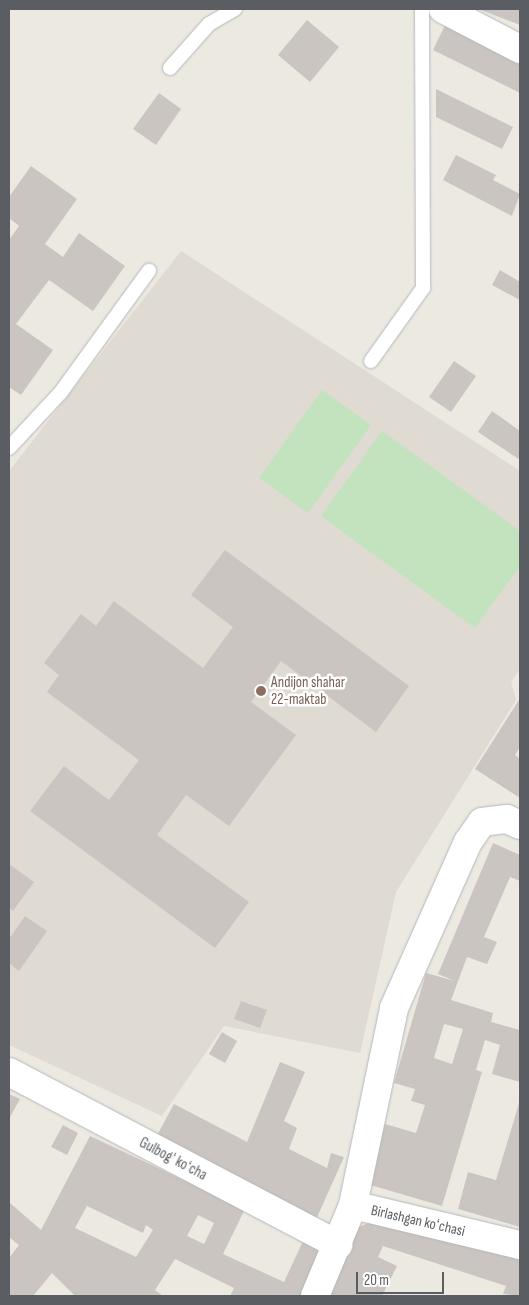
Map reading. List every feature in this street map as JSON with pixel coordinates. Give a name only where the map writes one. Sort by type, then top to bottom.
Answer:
[{"type":"street","points":[[443,9],[520,49]]},
{"type":"street","points":[[353,1205],[394,1008],[468,842],[482,822],[507,819],[520,825]]},
{"type":"street","name":"Gulbogʻ koʻcha","points":[[9,1072],[338,1245]]},
{"type":"street","name":"Birlashgan koʻchasi","points":[[315,1296],[338,1245],[353,1205],[520,1245]]},
{"type":"lane","points":[[170,68],[209,24],[235,9]]},
{"type":"lane","points":[[371,362],[423,288],[422,9]]},
{"type":"lane","points":[[9,448],[60,392],[149,271]]},
{"type":"shaded area","name":"Andijon shahar 22-maktab","points":[[181,251],[520,471],[520,669],[511,682],[516,700],[396,892],[360,1053],[224,1026],[162,1116],[9,1045],[9,471]]},
{"type":"green space","points":[[322,390],[371,425],[308,513],[259,478]]},
{"type":"green space","points":[[382,431],[520,531],[520,566],[475,628],[321,516]]},
{"type":"building","points":[[478,9],[520,9],[520,25],[489,13]]},
{"type":"building","points":[[307,20],[339,47],[310,82],[278,55]]},
{"type":"building","points":[[445,25],[520,61],[520,93],[433,50]]},
{"type":"building","points":[[436,89],[513,127],[502,149],[436,117]]},
{"type":"building","points":[[159,93],[181,109],[156,145],[133,129]]},
{"type":"building","points":[[456,155],[496,175],[493,180],[520,194],[512,216],[443,180]]},
{"type":"building","points":[[31,166],[77,199],[45,244],[63,257],[79,233],[125,266],[93,311],[49,280],[16,324],[53,350],[21,395],[9,387],[9,240],[19,226],[9,218],[9,197]]},
{"type":"building","points":[[500,270],[520,282],[520,300],[492,285]]},
{"type":"building","points":[[454,361],[476,376],[451,412],[429,397]]},
{"type":"building","points":[[492,411],[520,431],[520,460],[478,432]]},
{"type":"building","points":[[225,550],[409,686],[376,732],[281,661],[251,702],[296,735],[229,826],[186,795],[157,835],[249,902],[215,948],[30,811],[64,766],[109,800],[139,760],[47,692],[59,675],[44,663],[81,614],[96,626],[114,601],[203,668],[233,627],[191,595]]},
{"type":"building","points":[[519,700],[520,747],[515,755],[520,759],[520,798],[475,769]]},
{"type":"building","points":[[493,843],[520,855],[520,881],[510,877],[484,937],[497,942],[487,964],[467,957],[451,1000],[493,1013],[491,1022],[520,1030],[520,1082],[492,1074],[500,1045],[485,1040],[476,1070],[482,1072],[442,1206],[367,1184],[385,1124],[416,1133],[425,1105],[411,1101],[415,1089],[394,1083],[426,973],[455,981],[438,974]],"holes":[[[444,1024],[463,1029],[452,1064],[434,1058]]]},
{"type":"building","points":[[9,864],[34,882],[13,911],[9,907]]},
{"type":"building","points":[[25,916],[47,931],[19,971],[9,963],[9,939]]},
{"type":"building","points":[[241,1001],[267,1010],[260,1028],[234,1019]]},
{"type":"building","points":[[222,1032],[237,1041],[225,1063],[209,1054]]},
{"type":"building","points":[[280,1062],[305,1072],[284,1121],[297,1128],[289,1149],[327,1168],[331,1153],[344,1157],[314,1224],[154,1141],[174,1104],[247,1142]]},
{"type":"building","points":[[9,1094],[20,1099],[9,1119]]},
{"type":"building","points":[[520,1100],[520,1227],[458,1209],[468,1172],[496,1180]]},
{"type":"building","points":[[63,1125],[78,1133],[67,1155],[51,1147]]},
{"type":"building","points":[[90,1136],[245,1209],[223,1254],[284,1282],[305,1237],[330,1250],[308,1296],[230,1296],[234,1288],[175,1259],[155,1290],[163,1296],[75,1296],[52,1273],[33,1296],[9,1296],[9,1258],[19,1245],[9,1237],[9,1202],[41,1230]],"holes":[[[87,1206],[143,1233],[146,1225],[153,1230],[136,1257],[75,1228]],[[198,1215],[214,1223],[204,1244],[187,1236]]]},
{"type":"building","points":[[382,1217],[520,1260],[520,1296],[503,1294],[506,1286],[383,1246],[378,1257],[397,1266],[382,1296],[327,1296],[359,1227]]},
{"type":"place","name":"Andijon shahar 22-maktab","points":[[261,691]]}]
